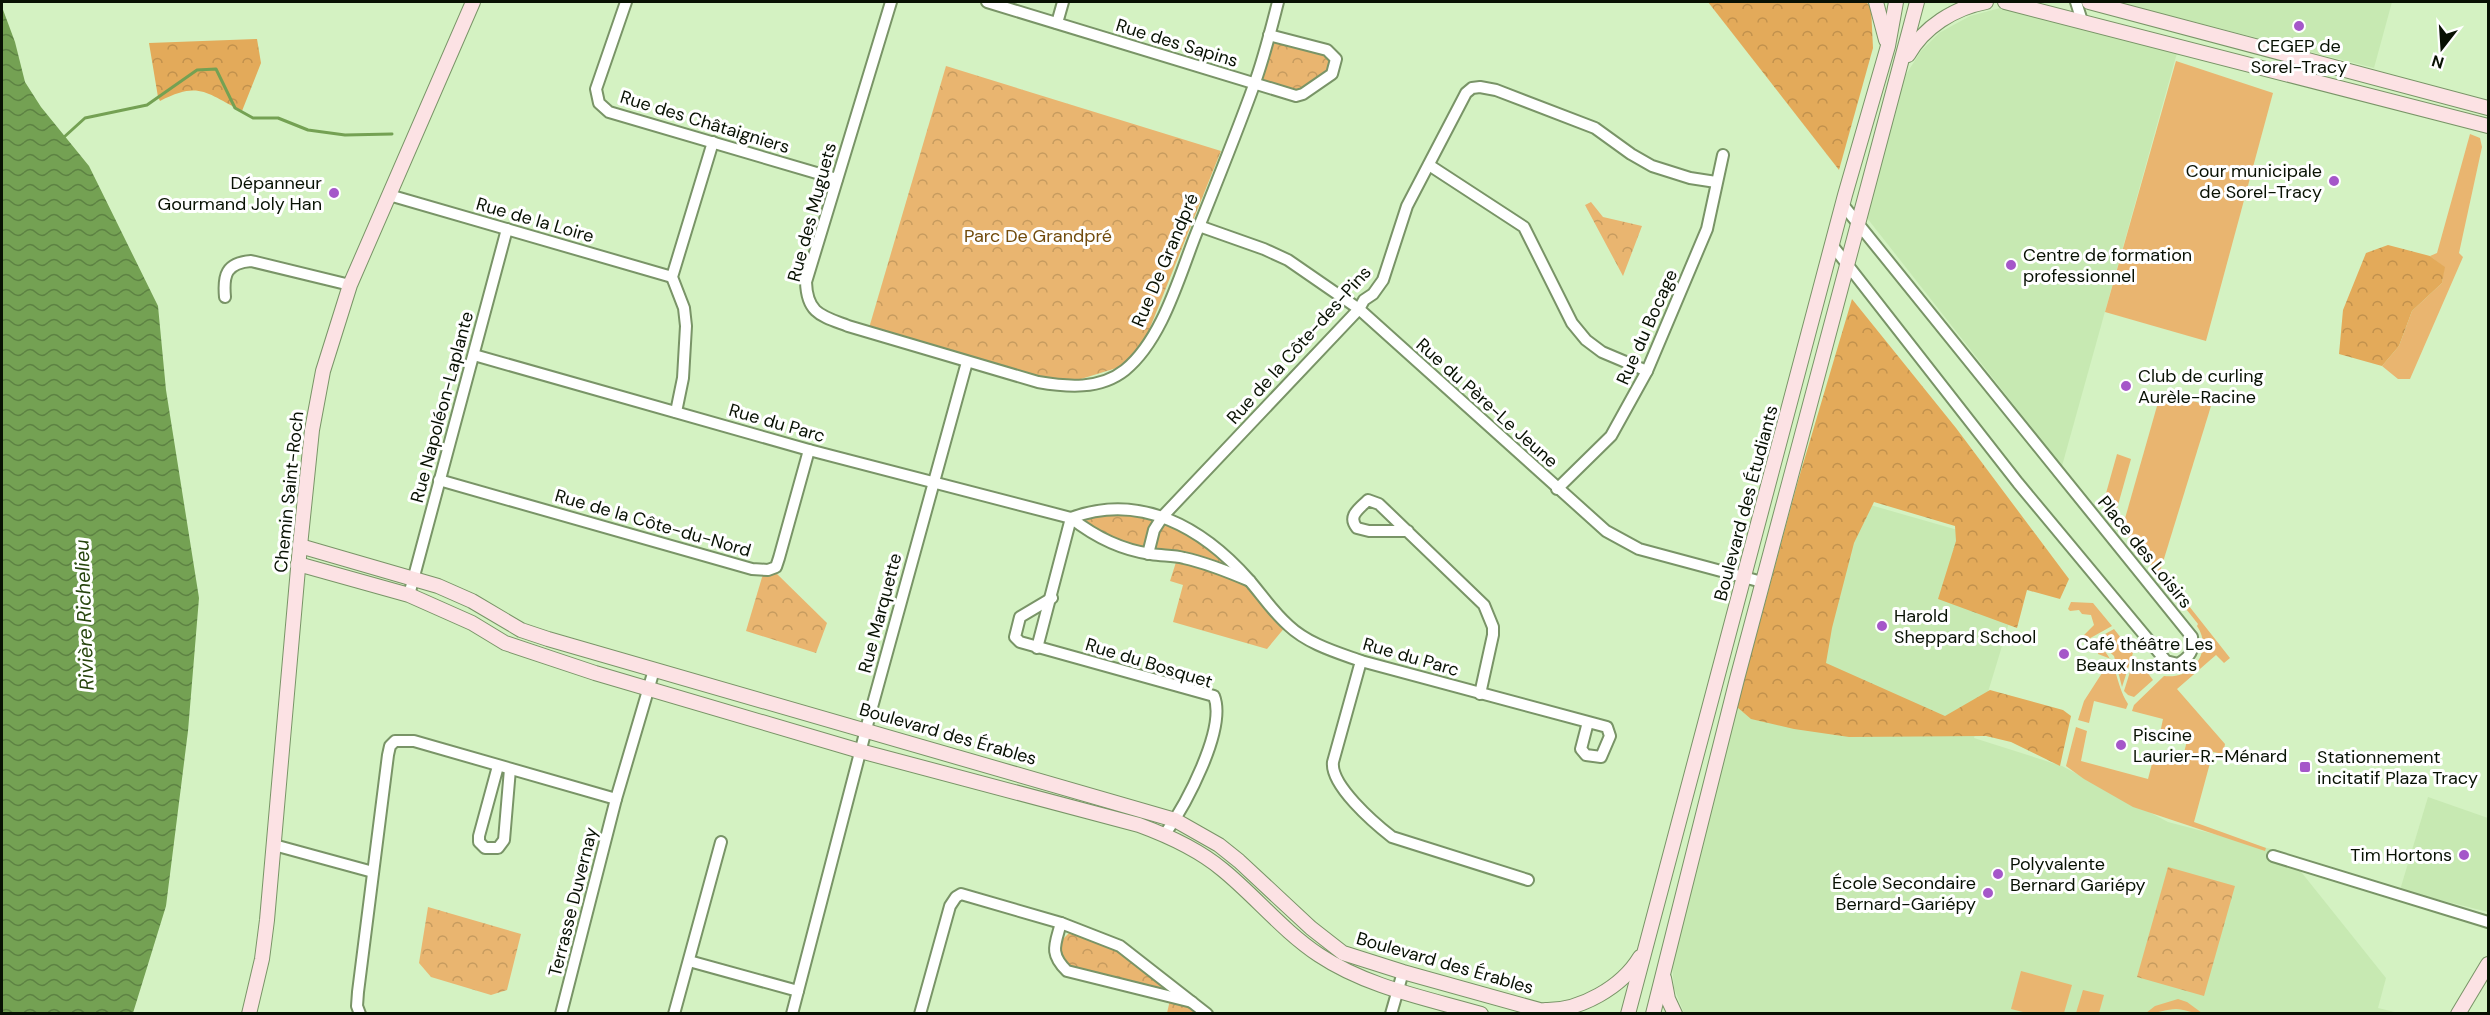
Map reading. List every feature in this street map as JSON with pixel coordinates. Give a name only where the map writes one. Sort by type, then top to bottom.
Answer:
[{"type":"street","name":"Chemin Saint-Roch","points":[[249,1014],[262,959],[298,564],[319,390],[331,339],[350,285],[473,2]]},
{"type":"street","name":"Rue des Châtaigniers","points":[[626,2],[597,83],[596,95],[599,103],[609,112],[837,179]]},
{"type":"street","name":"Rue des Muguets","points":[[891,2],[806,282],[806,296],[811,306],[820,315],[848,326],[967,362]]},
{"type":"street","name":"Rue des Sapins","points":[[987,2],[1296,96],[1332,74],[1336,59],[1327,50],[1269,35]]},
{"type":"street","points":[[1057,23],[1064,2]]},
{"type":"street","name":"Rue De Grandpré","points":[[967,362],[1038,382],[1070,386],[1103,382],[1123,371],[1140,355],[1157,328],[1255,84],[1278,2]]},
{"type":"street","points":[[1876,2],[1888,46]]},
{"type":"street","name":"Boulevard des Étudiants","points":[[1628,1014],[1843,205],[1888,46],[1896,2]]},
{"type":"street","name":"Boulevard des Étudiants","points":[[1653,1014],[1762,582],[1917,2]]},
{"type":"street","points":[[1899,70],[1911,50],[1928,30],[1950,15],[1986,2]]},
{"type":"street","points":[[2005,2],[2488,126]]},
{"type":"street","points":[[2076,2],[2082,21]]},
{"type":"street","points":[[2089,2],[2488,108]]},
{"type":"street","points":[[2343,88],[2357,72]]},
{"type":"street","name":"Rue de la Côte-des-Pins","points":[[1148,554],[1154,530],[1163,516],[1359,309],[1364,300],[1373,294],[1383,280],[1403,215],[1466,93],[1472,88],[1480,87],[1595,128],[1652,166],[1690,178],[1716,182]]},
{"type":"street","points":[[2468,122],[2472,104]]},
{"type":"street","points":[[676,412],[684,369],[686,326],[684,308],[672,277],[713,142]]},
{"type":"street","name":"Rue du Bocage","points":[[1557,489],[1611,436],[1647,371],[1707,229],[1723,155]]},
{"type":"street","points":[[1429,165],[1524,227],[1572,323],[1586,340],[1602,352],[1647,371]]},
{"type":"street","name":"Rue de la Loire","points":[[389,195],[672,277]]},
{"type":"street","name":"Place des Loisirs","points":[[1833,245],[2018,483],[2166,661],[2178,664],[2188,658],[2193,645],[2192,637],[1843,205]]},
{"type":"street","name":"Rue du Père-Le Jeune","points":[[1199,226],[1288,260],[1359,309],[1606,531],[1639,549],[1762,582]]},
{"type":"street","name":"Rue Napoléon-Laplante","points":[[409,594],[507,229]]},
{"type":"street","points":[[225,297],[226,274],[233,265],[250,261],[350,285]]},
{"type":"street","name":"Rue du Parc","points":[[474,355],[809,450],[1071,518],[1103,539],[1148,554],[1182,557],[1200,562],[1250,581]]},
{"type":"street","name":"Rue Marquette","points":[[792,1014],[860,751],[967,362]]},
{"type":"street","name":"Rue de la Côte-du-Nord","points":[[439,480],[752,569],[768,570],[776,567],[809,450]]},
{"type":"street","points":[[1408,531],[1369,531],[1358,528],[1353,520],[1354,513],[1368,501],[1372,500],[1379,504],[1408,531],[1476,595],[1493,627],[1492,645],[1480,694]]},
{"type":"street","name":"Rue du Parc","points":[[1071,518],[1090,511],[1130,509],[1163,516],[1189,528],[1230,561],[1287,625],[1324,648],[1361,661],[1588,722]]},
{"type":"street","points":[[1037,648],[1052,598],[1071,518]]},
{"type":"street","name":"Boulevard des Érables","points":[[300,546],[414,578],[472,601],[521,630],[1175,820],[1239,861],[1335,948],[1351,956],[1403,972],[1554,1014]]},
{"type":"street","name":"Boulevard des Érables","points":[[298,564],[409,594],[472,622],[505,642],[649,688],[860,751],[1139,825],[1165,834],[1222,869],[1301,942],[1319,955],[1352,973],[1398,990],[1481,1014]]},
{"type":"street","name":"Rue du Bosquet","points":[[1052,598],[1025,614],[1017,625],[1015,637],[1020,642],[1214,696],[1217,703],[1215,721],[1206,757],[1190,796],[1165,834]]},
{"type":"street","points":[[1361,661],[1333,762],[1334,775],[1342,787],[1375,823],[1392,837],[1528,880]]},
{"type":"street","name":"Terrasse Duvernay","points":[[561,1014],[616,799],[654,670]]},
{"type":"street","points":[[360,1014],[357,999],[390,746],[396,741],[414,741],[616,799]]},
{"type":"street","points":[[498,766],[479,836],[479,842],[485,848],[498,848],[504,840],[510,769]]},
{"type":"street","points":[[675,1014],[720,842]]},
{"type":"street","points":[[274,845],[373,872]]},
{"type":"street","points":[[2273,856],[2488,922]]},
{"type":"street","points":[[920,1014],[950,906],[956,897],[968,894],[1061,923],[1120,946],[1207,1014]]},
{"type":"street","points":[[1061,923],[1054,951],[1055,958],[1067,971],[1195,1003]]},
{"type":"street","points":[[1539,1010],[1562,1009],[1598,995],[1628,973],[1646,947]]},
{"type":"street","points":[[689,962],[798,991]]},
{"type":"street","points":[[2458,1014],[2488,964]]},
{"type":"street","points":[[1391,1014],[1403,972]]},
{"type":"street","points":[[1664,972],[1668,999],[1675,1014]]},
{"type":"shaded area","name":"CEGEP de Sorel-Tracy","points":[[2117,2],[2392,2],[2374,68]]},
{"type":"shaded area","name":"Centre de formation professionnel","points":[[2000,8],[2177,53],[2062,466],[1867,218],[1905,76],[1921,51],[1939,33],[1970,16]]},
{"type":"shaded area","name":"Polyvalente Bernard Gariépy","points":[[1797,484],[2031,551],[1974,738],[2062,766],[2168,822],[2286,853],[2386,978],[2378,1008],[2399,1013],[1684,1013],[1674,988],[1672,966],[1735,702]]},
{"type":"shaded area","points":[[2428,797],[2488,818],[2488,912],[2400,890]]},
{"type":"green space","points":[[1708,2],[1866,2],[1871,7],[1873,48],[1839,170]]},
{"type":"green space","points":[[1271,37],[1327,52],[1333,61],[1330,73],[1299,92],[1255,84]]},
{"type":"green space","points":[[257,39],[261,63],[242,111],[210,95],[194,91],[173,95],[160,101],[149,43]]},
{"type":"green space","points":[[2176,61],[2273,93],[2206,341],[2105,312]]},
{"type":"green space","name":"Parc De Grandpré","points":[[946,66],[1221,151],[1141,350],[1123,366],[1068,383],[966,358],[869,328]]},
{"type":"green space","points":[[2470,134],[2480,138],[2482,147],[2459,253],[2463,257],[2410,379],[2398,379],[2382,366],[2399,346],[2412,311],[2442,283],[2444,267],[2430,256],[2437,253]]},
{"type":"green space","points":[[1591,202],[1603,217],[1642,226],[1623,276],[1585,205]]},
{"type":"green space","points":[[2388,245],[2430,256],[2445,267],[2442,283],[2412,311],[2399,346],[2382,366],[2339,354],[2343,310],[2366,253]]},
{"type":"green space","points":[[1852,299],[1956,428],[2069,579],[2060,599],[2027,590],[2017,628],[1938,599],[1956,541],[1955,526],[1874,502],[1854,543],[1832,628],[1826,663],[1945,716],[1990,690],[2063,710],[2071,716],[2060,766],[2011,742],[1986,736],[1849,737],[1794,729],[1751,719],[1737,707],[1798,481]]},
{"type":"green space","points":[[2161,392],[2211,406],[2159,575],[2122,529]]},
{"type":"green space","points":[[2117,454],[2131,459],[2114,519],[2103,504]]},
{"type":"green space","points":[[1131,513],[1185,530],[1240,573],[1140,547],[1085,522],[1091,515]]},
{"type":"green space","points":[[1177,559],[1249,583],[1286,626],[1267,649],[1173,622],[1183,585],[1170,581]]},
{"type":"green space","points":[[775,572],[827,623],[816,653],[746,631],[763,574]]},
{"type":"green space","points":[[2174,587],[2230,658],[2224,663],[2216,655],[2177,689],[2225,744],[2223,754],[2213,752],[2194,822],[2266,848],[2265,851],[2133,807],[2066,766],[2076,727],[2087,731],[2081,761],[2148,779],[2154,756],[2181,764],[2187,741],[2160,733],[2163,719],[2132,711],[2134,705],[2164,676],[2174,676],[2191,669],[2201,654],[2202,635],[2198,624],[2171,590]]},
{"type":"green space","points":[[2071,602],[2093,603],[2112,626],[2085,641],[2082,637],[2094,625],[2091,615],[2082,614],[2079,610],[2070,611],[2068,609]]},
{"type":"green space","points":[[2114,629],[2133,653],[2122,687],[2114,656],[2098,641],[2098,638]]},
{"type":"green space","points":[[2099,645],[2105,652],[2110,658],[2098,654]]},
{"type":"green space","points":[[2135,656],[2153,680],[2134,697],[2124,691]]},
{"type":"green space","points":[[2110,660],[2128,704],[2126,709],[2094,701],[2089,723],[2078,720],[2084,701]]},
{"type":"green space","points":[[2168,867],[2235,886],[2204,996],[2137,977]]},
{"type":"green space","points":[[428,907],[521,934],[507,990],[491,995],[431,977],[419,963]]},
{"type":"green space","points":[[1074,928],[1144,958],[1174,982],[1204,1013],[1167,1013],[1170,1000],[1068,970],[1056,946]]},
{"type":"green space","points":[[2021,971],[2072,985],[2064,1013],[2027,1013],[2011,1009]]},
{"type":"green space","points":[[2083,990],[2104,995],[2099,1013],[2076,1013]]},
{"type":"green space","points":[[2178,999],[2187,1002],[2202,1013],[2176,1009],[2146,1013],[2155,1006]]},
{"type":"water","name":"Rivière Richelieu","points":[[2,7],[15,42],[25,82],[41,107],[89,166],[158,306],[166,390],[199,598],[188,731],[166,906],[133,1013],[2,1013]]},
{"type":"waterway","points":[[63,138],[85,118],[147,105],[197,70],[216,69],[235,108],[253,118],[278,118],[308,130],[345,135],[392,134]]},
{"type":"place","name":"CEGEP de Sorel-Tracy","points":[[2299,26]]},
{"type":"place","name":"Cour municipale de Sorel-Tracy","points":[[2334,181]]},
{"type":"place","name":"Dépanneur Gourmand Joly Han","points":[[334,193]]},
{"type":"place","name":"Centre de formation professionnel","points":[[2011,265]]},
{"type":"place","name":"Club de curling Aurèle-Racine","points":[[2126,386]]},
{"type":"place","name":"Harold Sheppard School","points":[[1882,626]]},
{"type":"place","name":"Café théâtre Les Beaux Instants","points":[[2064,654]]},
{"type":"place","name":"Piscine Laurier-R.-Ménard","points":[[2121,745]]},
{"type":"place","name":"Stationnement incitatif Plaza Tracy","points":[[2305,767]]},
{"type":"place","name":"Tim Hortons","points":[[2464,855]]},
{"type":"place","name":"Polyvalente Bernard Gariépy","points":[[1998,874]]},
{"type":"place","name":"École Secondaire Bernard-Gariépy","points":[[1988,893]]}]
